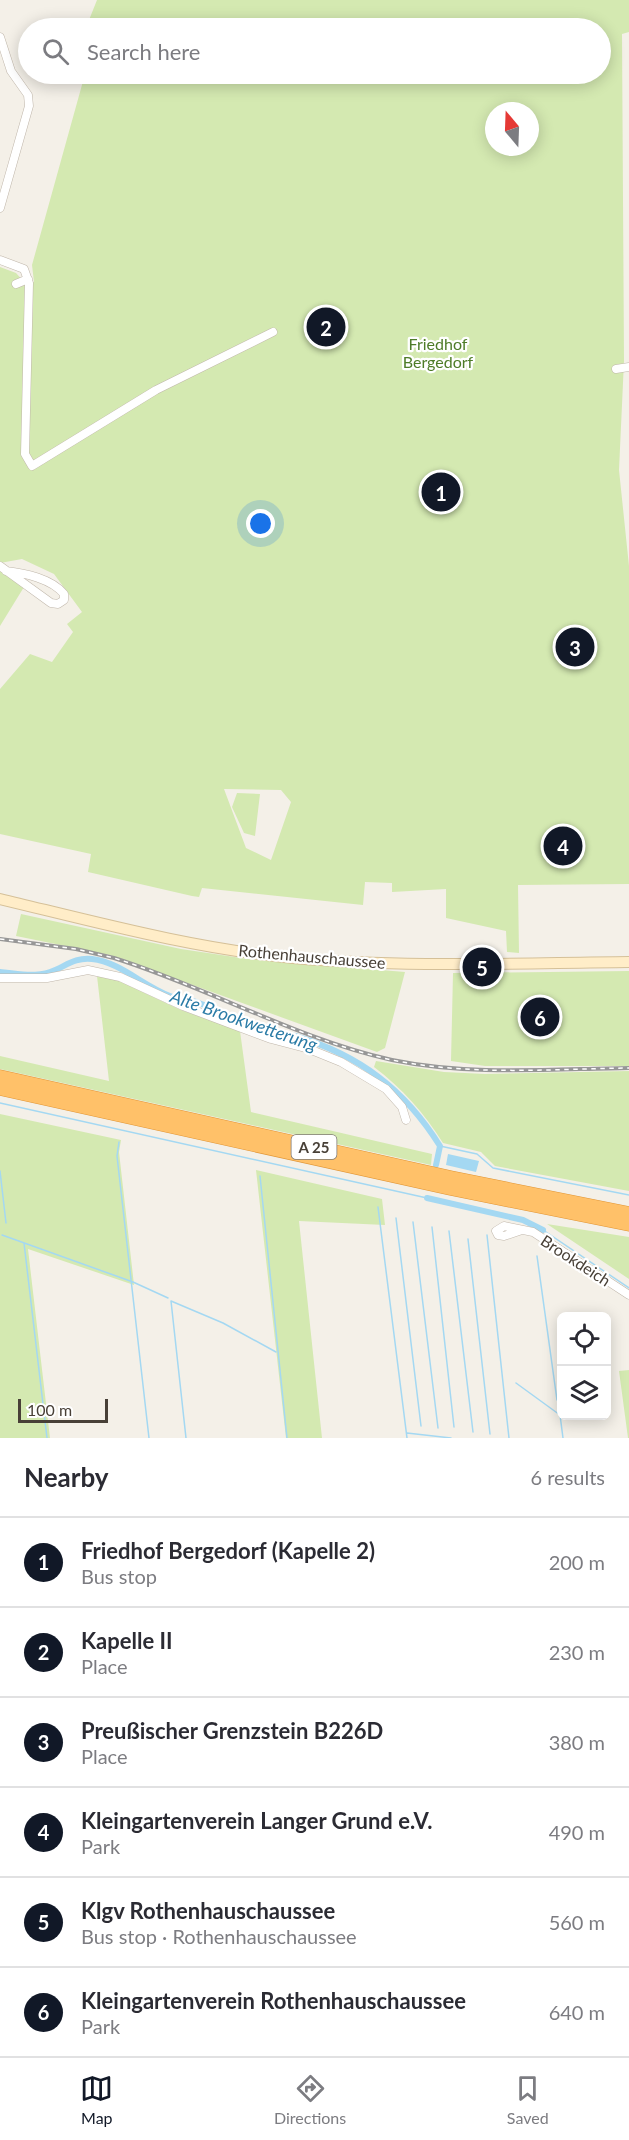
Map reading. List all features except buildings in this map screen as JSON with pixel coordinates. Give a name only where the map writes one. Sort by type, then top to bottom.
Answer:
[{"type":"highway","name":"A 25","points":[[0,1077],[451,1178],[629,1214]]},
{"type":"highway","name":"A 25","points":[[0,1088],[450,1188],[629,1224]]},
{"type":"main road","name":"Rothenhauschaussee","points":[[0,899],[176,939],[293,958],[402,964],[629,962]]},
{"type":"street","points":[[0,37],[11,71],[18,81]]},
{"type":"street","points":[[0,208],[29,106],[28,95],[20,84]]},
{"type":"street","points":[[0,260],[24,269],[28,279],[25,454],[32,466],[156,390],[273,332]]},
{"type":"street","points":[[16,284],[28,279]]},
{"type":"street","points":[[616,369],[629,367]]},
{"type":"street","points":[[3,568],[56,586],[64,594],[64,600],[58,604],[51,603],[3,568]]},
{"type":"street","points":[[0,978],[46,978],[88,970],[120,977],[183,1006],[341,1062],[386,1089],[402,1107],[406,1120]]},
{"type":"street","name":"Brookdeich","points":[[522,1230],[543,1238],[629,1295]]},
{"type":"green space","name":"Friedhof Bergedorf","points":[[97,0],[629,0],[629,32],[622,34],[624,361],[619,470],[629,566],[629,884],[518,885],[519,953],[507,952],[506,931],[446,918],[446,889],[392,892],[392,883],[365,882],[363,905],[202,888],[199,897],[88,872],[91,854],[0,834],[0,689],[30,654],[52,662],[73,632],[67,624],[82,612],[54,574],[22,559],[0,563],[0,267],[16,273],[26,284],[34,282],[32,265],[82,84],[611,84],[611,18],[90,18]],"holes":[[[224,789],[281,790],[291,802],[271,860],[246,848]]]},
{"type":"green space","points":[[0,570],[24,587],[0,626]]},
{"type":"green space","points":[[237,793],[260,794],[255,836],[244,833],[232,807]]},
{"type":"green space","points":[[21,914],[181,949],[248,959],[405,972],[385,1048],[377,1052],[110,955],[16,936]]},
{"type":"green space","points":[[629,971],[629,1066],[485,1066],[451,1061],[453,973]]},
{"type":"green space","points":[[97,976],[119,981],[181,1010],[240,1031],[251,1112],[432,1154],[431,1165],[0,1069],[0,1056],[109,1081]]},
{"type":"green space","points":[[376,1061],[444,1072],[485,1074],[629,1071],[629,1191],[495,1166],[481,1152],[443,1143],[412,1102],[374,1067]]},
{"type":"green space","points":[[0,1114],[121,1140],[119,1152],[134,1285],[28,1249],[50,1438],[0,1438]]},
{"type":"green space","points":[[256,1170],[382,1199],[385,1225],[299,1221],[322,1438],[286,1438]]},
{"type":"green space","points":[[547,1224],[629,1237],[629,1279]]},
{"type":"green space","points":[[629,1370],[629,1438],[628,1438],[619,1371]]},
{"type":"water","points":[[448,1154],[479,1161],[476,1172],[446,1165]]},
{"type":"waterway","name":"Alte Brookwetterung","points":[[0,972],[38,974],[50,972],[80,959],[102,961],[122,969],[170,996],[196,1002],[262,1030],[295,1036],[340,1053],[379,1077],[412,1108],[440,1146],[436,1165]]},
{"type":"waterway","points":[[0,1103],[427,1198]]},
{"type":"waterway","points":[[119,1142],[117,1156],[149,1438]]},
{"type":"waterway","points":[[440,1146],[477,1154],[493,1168],[629,1195]]},
{"type":"waterway","points":[[0,1171],[6,1223]]},
{"type":"waterway","points":[[260,1176],[287,1438]]},
{"type":"waterway","points":[[427,1198],[523,1220],[543,1230]]},
{"type":"waterway","points":[[378,1207],[407,1438]]},
{"type":"waterway","points":[[396,1218],[421,1426]]},
{"type":"waterway","points":[[413,1222],[438,1428]]},
{"type":"waterway","points":[[432,1227],[454,1427]]},
{"type":"waterway","points":[[543,1230],[629,1288]]},
{"type":"waterway","points":[[449,1231],[473,1432]]},
{"type":"waterway","points":[[2,1235],[133,1282],[168,1298]]},
{"type":"waterway","points":[[487,1235],[509,1438]]},
{"type":"waterway","points":[[468,1239],[490,1434]]},
{"type":"waterway","points":[[24,1243],[47,1438]]},
{"type":"waterway","points":[[537,1256],[557,1400]]},
{"type":"waterway","points":[[186,1438],[171,1301],[223,1323],[276,1352]]},
{"type":"waterway","points":[[516,1383],[560,1415],[563,1438]]},
{"type":"waterway","points":[[407,1433],[451,1438]]},
{"type":"railway","points":[[0,939],[76,949],[114,958],[322,1039],[392,1060],[481,1070],[629,1068]]},
{"type":"place","name":"Kapelle II","points":[[326,327]]},
{"type":"place","name":"Friedhof Bergedorf (Kapelle 2)","points":[[441,492]]},
{"type":"place","name":"Preußischer Grenzstein B226D","points":[[575,647]]},
{"type":"place","name":"Kleingartenverein Langer Grund e.V.","points":[[563,846]]},
{"type":"place","name":"Klgv Rothenhauschaussee","points":[[482,967]]},
{"type":"place","name":"Kleingartenverein Rothenhauschaussee","points":[[540,1017]]}]
